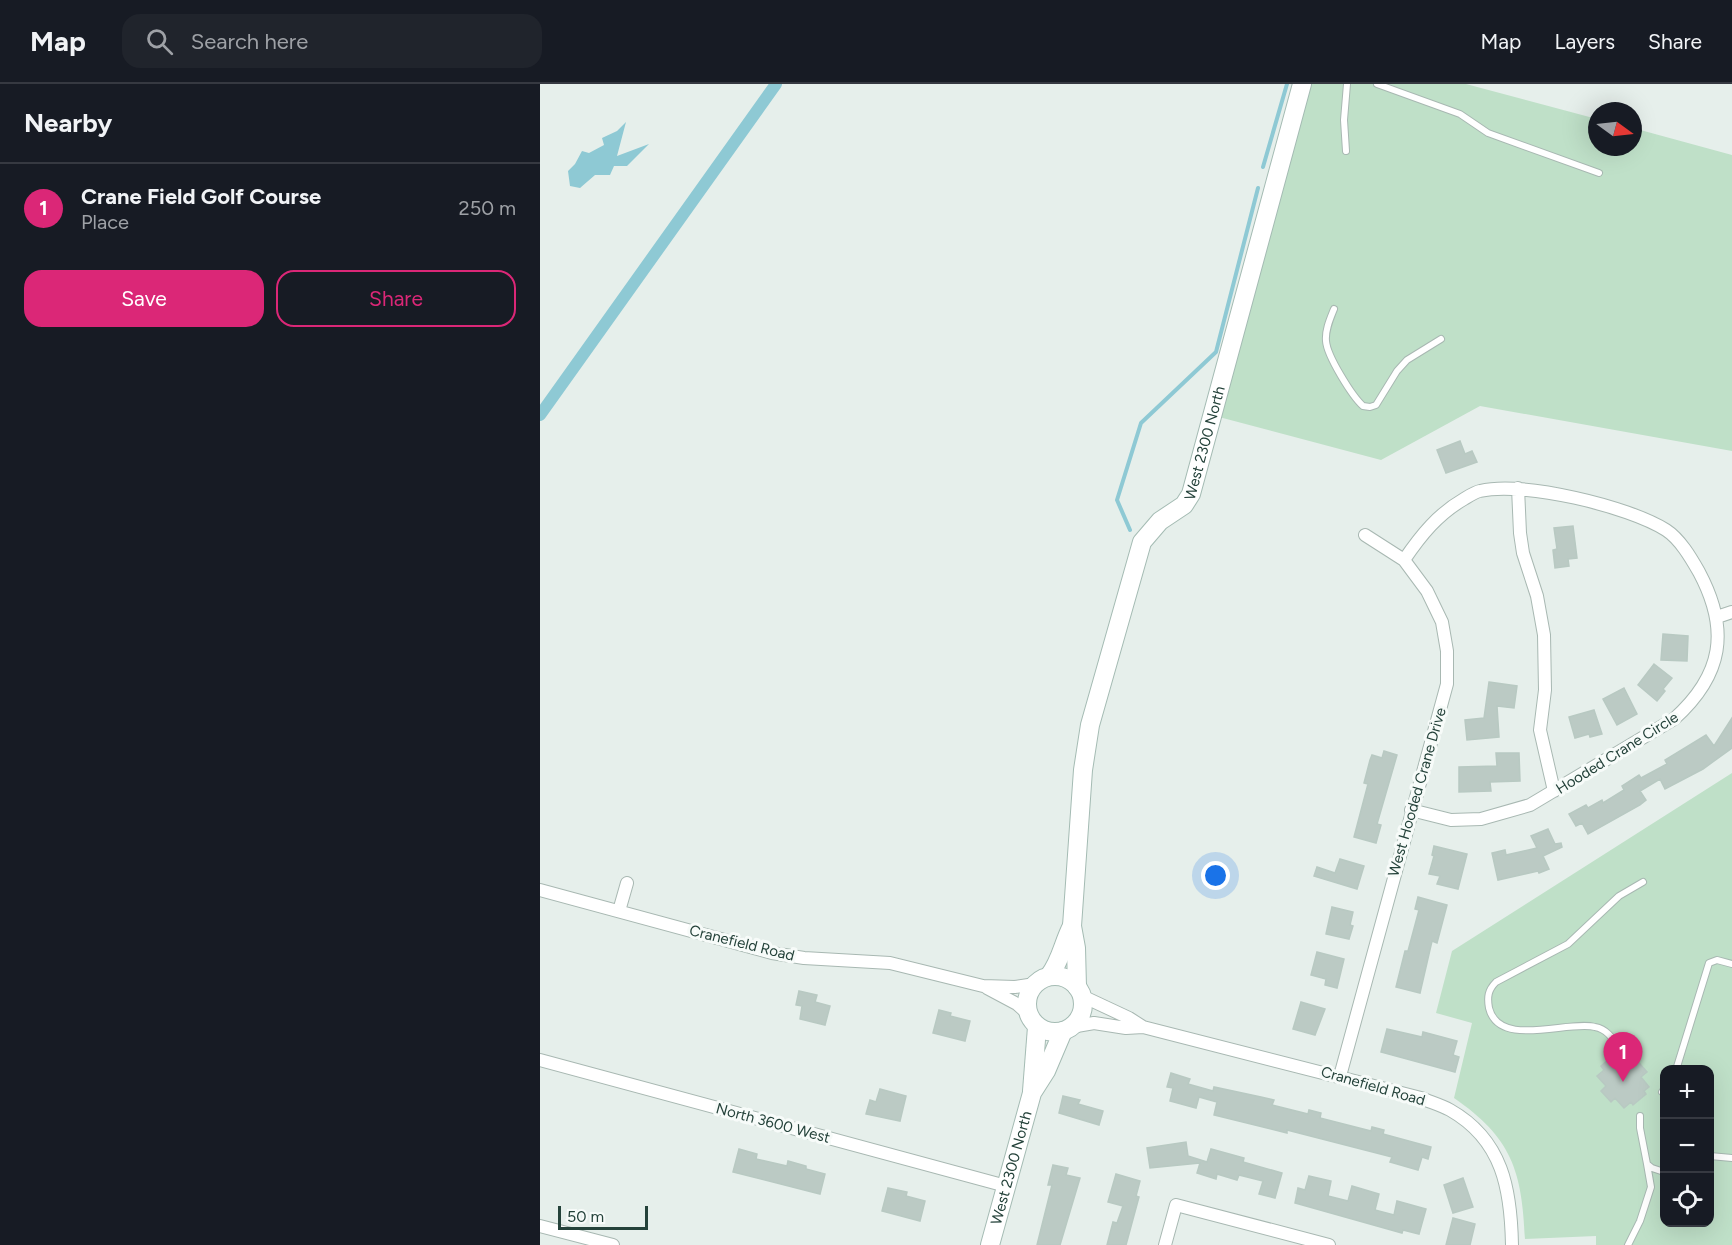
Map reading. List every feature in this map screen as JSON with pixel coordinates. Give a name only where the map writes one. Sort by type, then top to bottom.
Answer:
[{"type":"street","name":"West 2300 North","points":[[1072,926],[1079,813],[1090,725],[1142,542],[1160,521],[1184,505],[1191,494],[1302,84]]},
{"type":"street","points":[[1518,488],[1523,552],[1537,596],[1544,635],[1545,690],[1540,730],[1554,791]]},
{"type":"street","name":"Hooded Crane Circle","points":[[1404,560],[1423,532],[1450,507],[1479,491],[1518,488],[1549,492],[1625,512],[1667,530],[1690,555],[1709,591],[1717,617],[1718,641],[1714,664],[1705,684],[1689,706],[1674,719],[1530,805],[1482,819],[1451,820],[1411,810]]},
{"type":"street","name":"West Hooded Crane Drive","points":[[1340,1076],[1447,684],[1447,651],[1442,622],[1427,591],[1404,560],[1365,535]]},
{"type":"street","points":[[1717,617],[1732,612]]},
{"type":"street","points":[[619,912],[627,883]]},
{"type":"street","name":"Cranefield Road","points":[[540,890],[772,953],[804,958],[890,963],[983,986],[1015,987],[1042,980]]},
{"type":"street","points":[[1032,1093],[1033,1020],[1027,998],[1061,956],[1072,926]]},
{"type":"street","points":[[1032,1093],[1067,1029],[1081,1013],[1072,926]]},
{"type":"street","points":[[1042,980],[1064,977],[1079,992]]},
{"type":"street","name":"Cranefield Road","points":[[983,986],[1017,1004],[1033,1020]]},
{"type":"street","name":"Cranefield Road","points":[[1079,992],[1143,1027]]},
{"type":"street","points":[[1033,1020],[1054,1032],[1067,1029]]},
{"type":"street","name":"Cranefield Road","points":[[1067,1029],[1094,1023],[1126,1028],[1143,1027],[1340,1076],[1420,1098],[1450,1110],[1471,1124],[1488,1144],[1503,1171],[1509,1191],[1512,1245]]},
{"type":"street","name":"North 3600 West","points":[[540,1060],[1006,1186]]},
{"type":"street","name":"West 2300 North","points":[[990,1245],[1032,1093]]},
{"type":"street","points":[[1165,1245],[1176,1205],[1329,1245]]},
{"type":"street","points":[[540,1226],[613,1245]]},
{"type":"lane","points":[[1346,151],[1344,120],[1347,84]]},
{"type":"lane","points":[[1377,84],[1460,114],[1488,133],[1599,173]]},
{"type":"lane","points":[[1334,309],[1327,327],[1327,347],[1363,406],[1376,405],[1401,365],[1441,339]]},
{"type":"lane","points":[[1619,1048],[1605,1031],[1594,1026],[1542,1030],[1505,1026],[1494,1018],[1488,996],[1496,982],[1568,944],[1619,896],[1644,882]]},
{"type":"lane","points":[[1678,1065],[1709,963],[1717,960],[1732,964]]},
{"type":"lane","points":[[1628,1245],[1640,1221],[1651,1187],[1640,1128],[1640,1116]]},
{"type":"lane","points":[[1714,1156],[1732,1158]]},
{"type":"lane","points":[[1647,1164],[1660,1170]]},
{"type":"green space","points":[[1309,84],[1466,84],[1588,117],[1588,156],[1642,156],[1642,130],[1732,155],[1732,451],[1480,406],[1381,460],[1219,417]]},
{"type":"green space","points":[[1732,773],[1732,1245],[1596,1245],[1596,1236],[1525,1239],[1521,1194],[1510,1158],[1489,1127],[1454,1098],[1472,1023],[1436,1013],[1452,951]]},
{"type":"water","points":[[626,122],[617,156],[649,144],[627,166],[614,166],[610,175],[595,175],[580,188],[570,186],[568,171],[582,151],[589,153],[604,145],[602,138],[617,131]]},
{"type":"building","points":[[1460,441],[1465,454],[1472,451],[1477,462],[1446,473],[1437,450]]},
{"type":"building","points":[[1573,526],[1577,558],[1568,559],[1569,566],[1555,568],[1553,550],[1557,549],[1554,528]]},
{"type":"building","points":[[1663,634],[1688,636],[1687,661],[1661,660]]},
{"type":"building","points":[[1654,664],[1672,678],[1657,701],[1638,685]]},
{"type":"building","points":[[1489,682],[1517,686],[1514,708],[1497,706],[1499,737],[1467,740],[1465,720],[1484,718]]},
{"type":"building","points":[[1624,688],[1637,714],[1617,725],[1603,699]]},
{"type":"building","points":[[1594,710],[1602,734],[1590,737],[1589,734],[1575,738],[1569,717]]},
{"type":"building","points":[[1732,718],[1732,748],[1703,769],[1665,789],[1660,779],[1640,791],[1646,800],[1640,805],[1588,834],[1582,823],[1576,826],[1569,814],[1586,805],[1588,808],[1602,800],[1603,803],[1624,790],[1622,786],[1639,775],[1641,778],[1667,764],[1665,760],[1706,735],[1714,746]]},
{"type":"building","points":[[1384,751],[1397,755],[1377,824],[1381,825],[1376,843],[1354,837],[1368,784],[1364,783],[1370,760],[1372,755],[1382,758]]},
{"type":"building","points":[[1496,753],[1519,753],[1520,781],[1490,782],[1491,791],[1459,792],[1459,767],[1497,766]]},
{"type":"building","points":[[1548,829],[1555,844],[1561,843],[1562,847],[1543,856],[1549,869],[1539,873],[1538,871],[1498,880],[1492,853],[1505,850],[1506,855],[1537,848],[1531,836]]},
{"type":"building","points":[[1434,846],[1467,854],[1458,889],[1437,884],[1440,876],[1429,874]]},
{"type":"building","points":[[1340,859],[1364,866],[1357,889],[1314,876],[1317,867],[1335,873]]},
{"type":"building","points":[[1418,897],[1447,905],[1437,943],[1432,941],[1420,993],[1396,987],[1419,910],[1415,909]]},
{"type":"building","points":[[1332,907],[1353,912],[1350,925],[1353,926],[1349,939],[1326,934]]},
{"type":"building","points":[[1317,952],[1344,959],[1337,988],[1325,985],[1326,979],[1311,975]]},
{"type":"building","points":[[799,991],[817,995],[815,1002],[830,1006],[825,1025],[800,1019],[802,1006],[796,1005]]},
{"type":"building","points":[[1301,1002],[1325,1009],[1315,1035],[1293,1029]]},
{"type":"building","points":[[939,1010],[951,1013],[950,1016],[970,1021],[965,1041],[933,1033]]},
{"type":"building","points":[[1387,1029],[1422,1037],[1423,1032],[1457,1041],[1453,1055],[1459,1057],[1455,1072],[1381,1052]]},
{"type":"building","points":[[1623,1055],[1629,1062],[1634,1057],[1647,1072],[1641,1077],[1649,1087],[1644,1091],[1646,1094],[1633,1105],[1631,1102],[1624,1108],[1615,1098],[1611,1102],[1601,1091],[1606,1086],[1597,1076],[1604,1070],[1601,1066],[1611,1057],[1615,1061]]},
{"type":"building","points":[[1171,1073],[1190,1079],[1188,1084],[1213,1091],[1214,1087],[1261,1097],[1274,1100],[1272,1105],[1308,1114],[1309,1110],[1321,1113],[1320,1118],[1371,1131],[1372,1127],[1384,1130],[1383,1134],[1431,1147],[1428,1159],[1422,1157],[1418,1170],[1390,1162],[1392,1157],[1287,1130],[1287,1133],[1214,1115],[1217,1102],[1199,1097],[1196,1108],[1170,1101],[1173,1088],[1167,1087]]},
{"type":"building","points":[[880,1089],[906,1096],[900,1121],[866,1114],[870,1100],[876,1102]]},
{"type":"building","points":[[1063,1096],[1080,1100],[1078,1104],[1103,1111],[1099,1125],[1059,1113]]},
{"type":"building","points":[[1186,1142],[1188,1156],[1207,1162],[1211,1149],[1244,1158],[1243,1162],[1282,1173],[1275,1198],[1259,1194],[1263,1181],[1239,1175],[1237,1180],[1217,1174],[1216,1179],[1197,1173],[1200,1163],[1150,1168],[1147,1148]]},
{"type":"building","points":[[739,1149],[757,1154],[756,1159],[787,1166],[788,1161],[825,1174],[820,1194],[733,1172]]},
{"type":"building","points":[[1053,1165],[1068,1168],[1066,1175],[1080,1178],[1060,1245],[1037,1245],[1052,1185],[1048,1185]]},
{"type":"building","points":[[1116,1174],[1140,1181],[1136,1196],[1139,1197],[1126,1245],[1107,1245],[1113,1222],[1117,1223],[1123,1206],[1108,1202]]},
{"type":"building","points":[[1309,1176],[1331,1181],[1328,1196],[1348,1201],[1352,1186],[1379,1194],[1375,1210],[1394,1215],[1397,1201],[1426,1209],[1419,1234],[1403,1230],[1402,1233],[1295,1203],[1298,1188],[1305,1190]]},
{"type":"building","points":[[1463,1178],[1473,1207],[1453,1213],[1444,1185]]},
{"type":"building","points":[[888,1188],[907,1192],[906,1196],[925,1201],[920,1221],[882,1211]]},
{"type":"building","points":[[1453,1218],[1475,1224],[1470,1245],[1446,1245]]},
{"type":"waterway","points":[[540,415],[776,84]]},
{"type":"waterway","points":[[1263,167],[1287,84]]},
{"type":"waterway","points":[[1130,530],[1117,500],[1141,423],[1216,352],[1258,188]]},
{"type":"place","name":"Crane Field Golf Course","points":[[1623,1082]]}]
